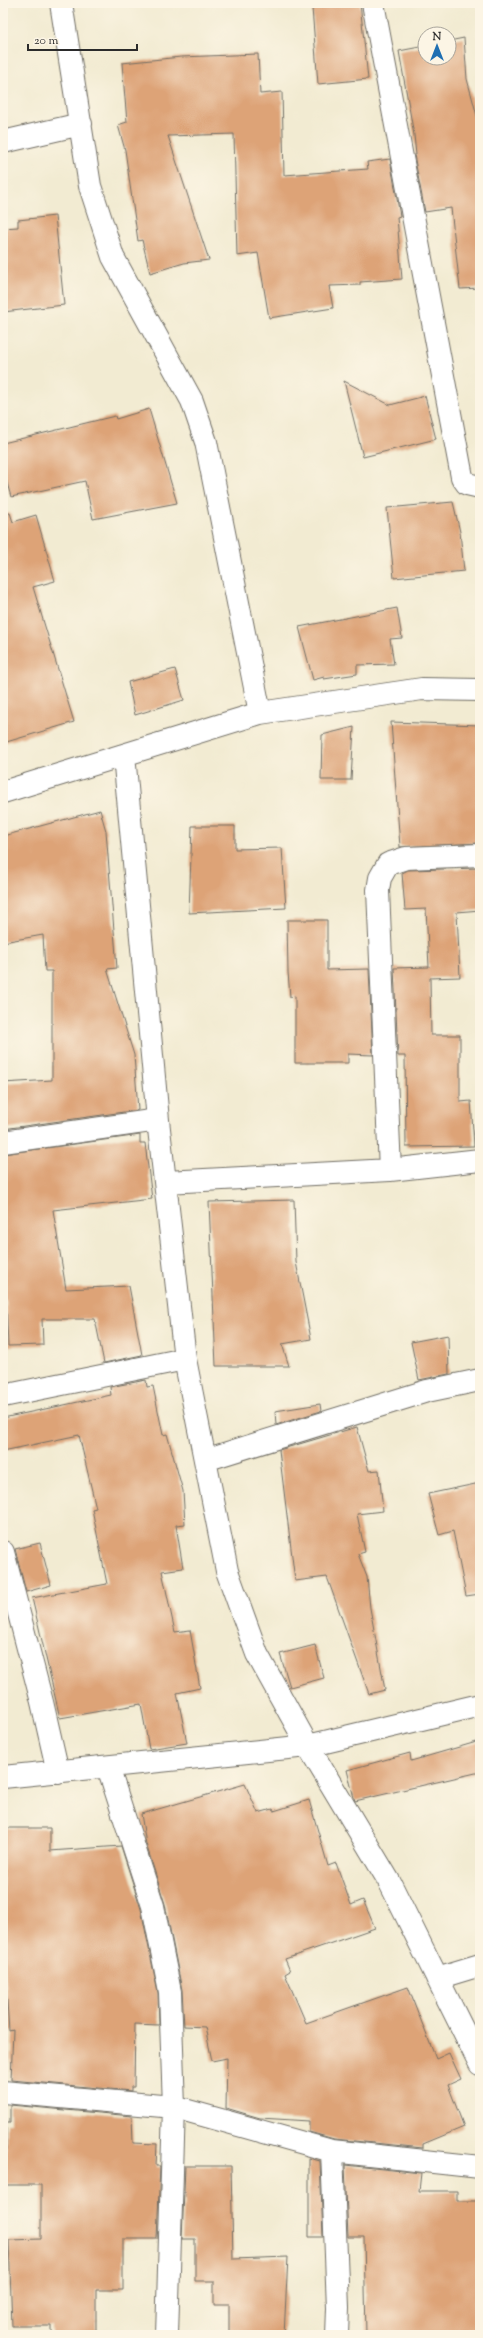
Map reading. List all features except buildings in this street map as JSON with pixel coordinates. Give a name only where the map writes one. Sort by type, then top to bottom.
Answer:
[{"type":"street","points":[[61,3],[90,186],[114,257],[192,401],[206,442],[260,713]]},
{"type":"street","points":[[373,3],[462,477],[467,484],[480,487]]},
{"type":"street","points":[[3,142],[81,124]]},
{"type":"street","points":[[3,792],[260,713],[422,689],[480,690]]},
{"type":"street","points":[[124,756],[158,1120],[185,1359],[227,1571],[257,1654],[308,1746],[389,1881],[480,2064]]},
{"type":"street","points":[[390,1170],[378,890],[380,878],[388,864],[406,858],[480,854]]},
{"type":"street","points":[[3,1142],[158,1120]]},
{"type":"street","points":[[166,1182],[390,1170],[480,1160]]},
{"type":"street","points":[[3,1396],[185,1359]]},
{"type":"street","points":[[205,1460],[427,1391],[480,1380]]},
{"type":"street","points":[[3,1552],[42,1702],[58,1772]]},
{"type":"street","points":[[3,1778],[308,1746],[480,1705]]},
{"type":"street","points":[[108,1767],[152,1906],[168,1985],[174,2107],[166,2335]]},
{"type":"street","points":[[437,1978],[480,1965]]},
{"type":"street","points":[[3,2092],[174,2107],[332,2151],[480,2167]]},
{"type":"street","points":[[332,2151],[338,2308],[337,2335]]}]
